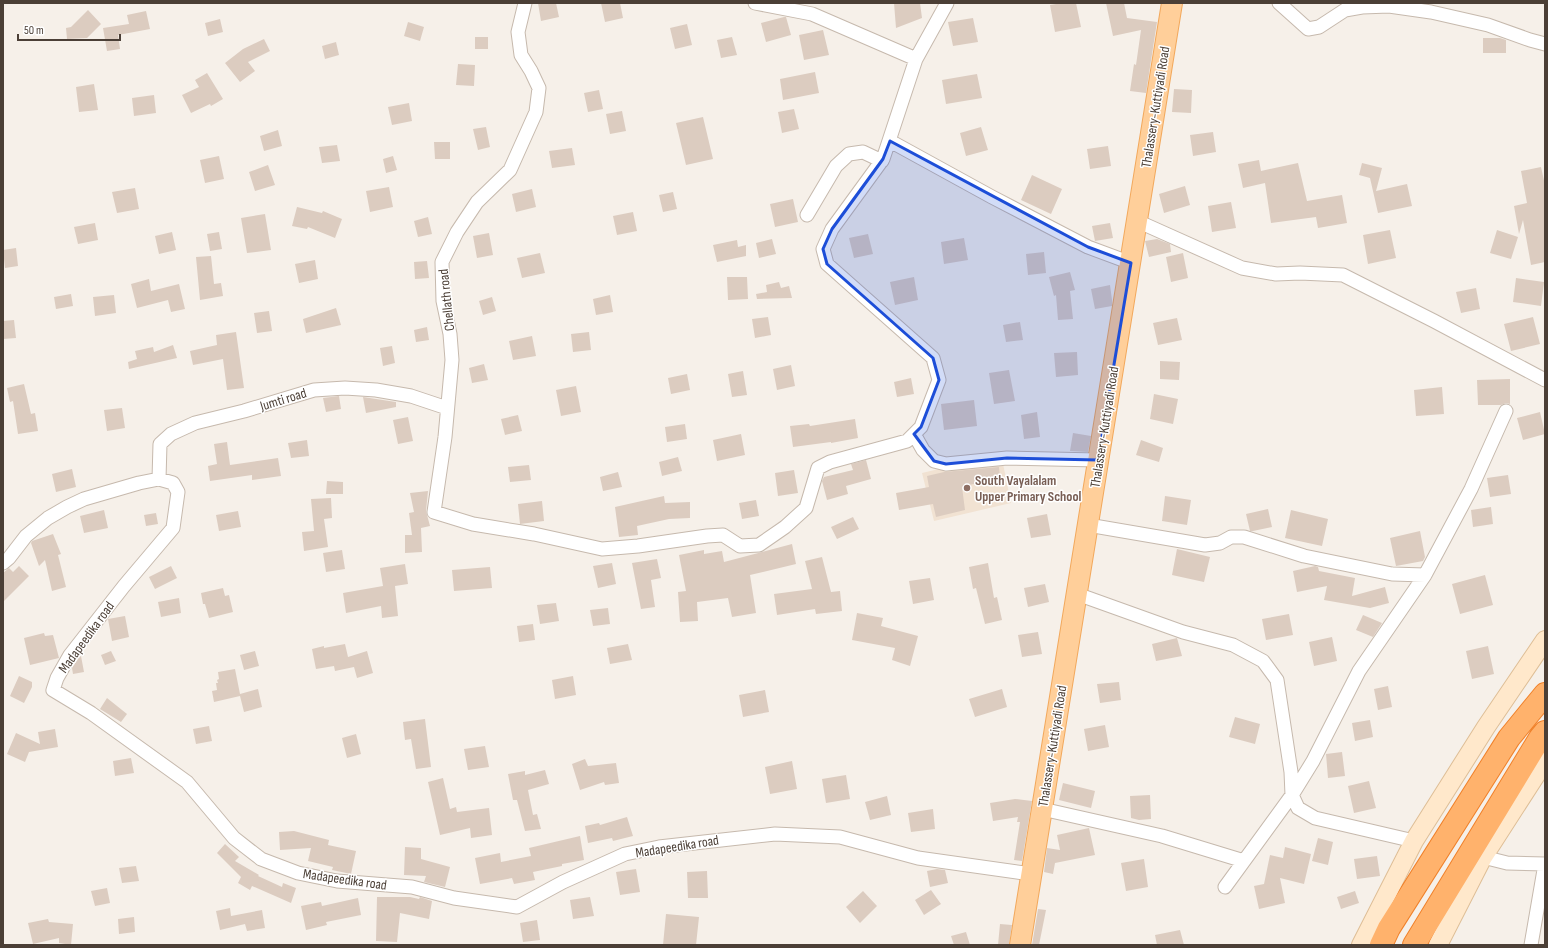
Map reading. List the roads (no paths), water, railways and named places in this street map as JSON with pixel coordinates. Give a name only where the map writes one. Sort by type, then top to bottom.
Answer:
[{"type":"highway","points":[[1381,945],[1389,928],[1509,738],[1545,694]]},
{"type":"highway","points":[[1414,945],[1545,732]]},
{"type":"main road","name":"Thalassery-Kuttiyadi Road","points":[[1020,945],[1172,3]]},
{"type":"street","name":"Chellath road","points":[[525,3],[518,32],[521,55],[539,88],[536,112],[510,170],[477,202],[457,232],[442,262],[444,301],[450,334],[452,360],[445,437],[434,512],[473,524],[534,534],[602,549],[638,546],[707,536],[723,536],[740,546],[758,545],[785,527],[806,508],[818,468],[830,462],[907,441],[914,434]]},
{"type":"street","points":[[755,3],[812,14],[916,59]]},
{"type":"street","points":[[947,3],[916,59],[890,141],[882,161],[832,229],[823,249],[827,264],[933,358],[939,380],[921,427],[914,434],[923,450],[934,461],[946,464],[1007,458],[1098,460]]},
{"type":"street","points":[[1279,3],[1308,29],[1319,27],[1344,10],[1362,7],[1389,6],[1431,12],[1488,25],[1545,44]]},
{"type":"street","points":[[890,141],[992,197],[1088,247],[1130,263]]},
{"type":"street","points":[[807,215],[836,166],[849,154],[862,152],[882,161]]},
{"type":"street","points":[[1137,221],[1242,268],[1276,274],[1300,273],[1343,275],[1545,380]]},
{"type":"street","name":"Jumti road","points":[[159,479],[160,444],[171,434],[195,423],[244,411],[314,390],[345,388],[376,390],[411,396],[447,408]]},
{"type":"street","points":[[1225,887],[1292,795],[1313,761],[1360,670],[1425,576],[1471,489],[1506,411]]},
{"type":"street","points":[[3,564],[26,536],[48,518],[66,507],[84,499],[139,483],[159,479]]},
{"type":"street","name":"Madapeedika road","points":[[159,479],[173,483],[178,492],[173,528],[124,586],[70,655],[57,678],[53,690],[91,713],[187,782],[234,838],[260,859],[298,873],[337,881],[412,888],[454,898],[517,907],[563,882],[625,854],[659,847],[775,834],[840,837],[918,858],[1031,874]]},
{"type":"street","points":[[1088,525],[1205,545],[1220,543],[1232,537],[1244,537],[1304,556],[1392,574],[1425,576]]},
{"type":"street","points":[[1076,594],[1183,632],[1233,645],[1263,661],[1277,680],[1291,772],[1292,795],[1298,808],[1314,818],[1414,841]]},
{"type":"street","points":[[1361,945],[1414,841],[1486,727],[1545,640]]},
{"type":"street","points":[[1438,945],[1483,857],[1545,761]]},
{"type":"street","points":[[1042,809],[1162,836],[1244,861]]},
{"type":"street","points":[[1483,857],[1507,862],[1545,864],[1531,945]]},
{"type":"place","name":"South Vayalalam Upper Primary School","points":[[967,488]]}]
